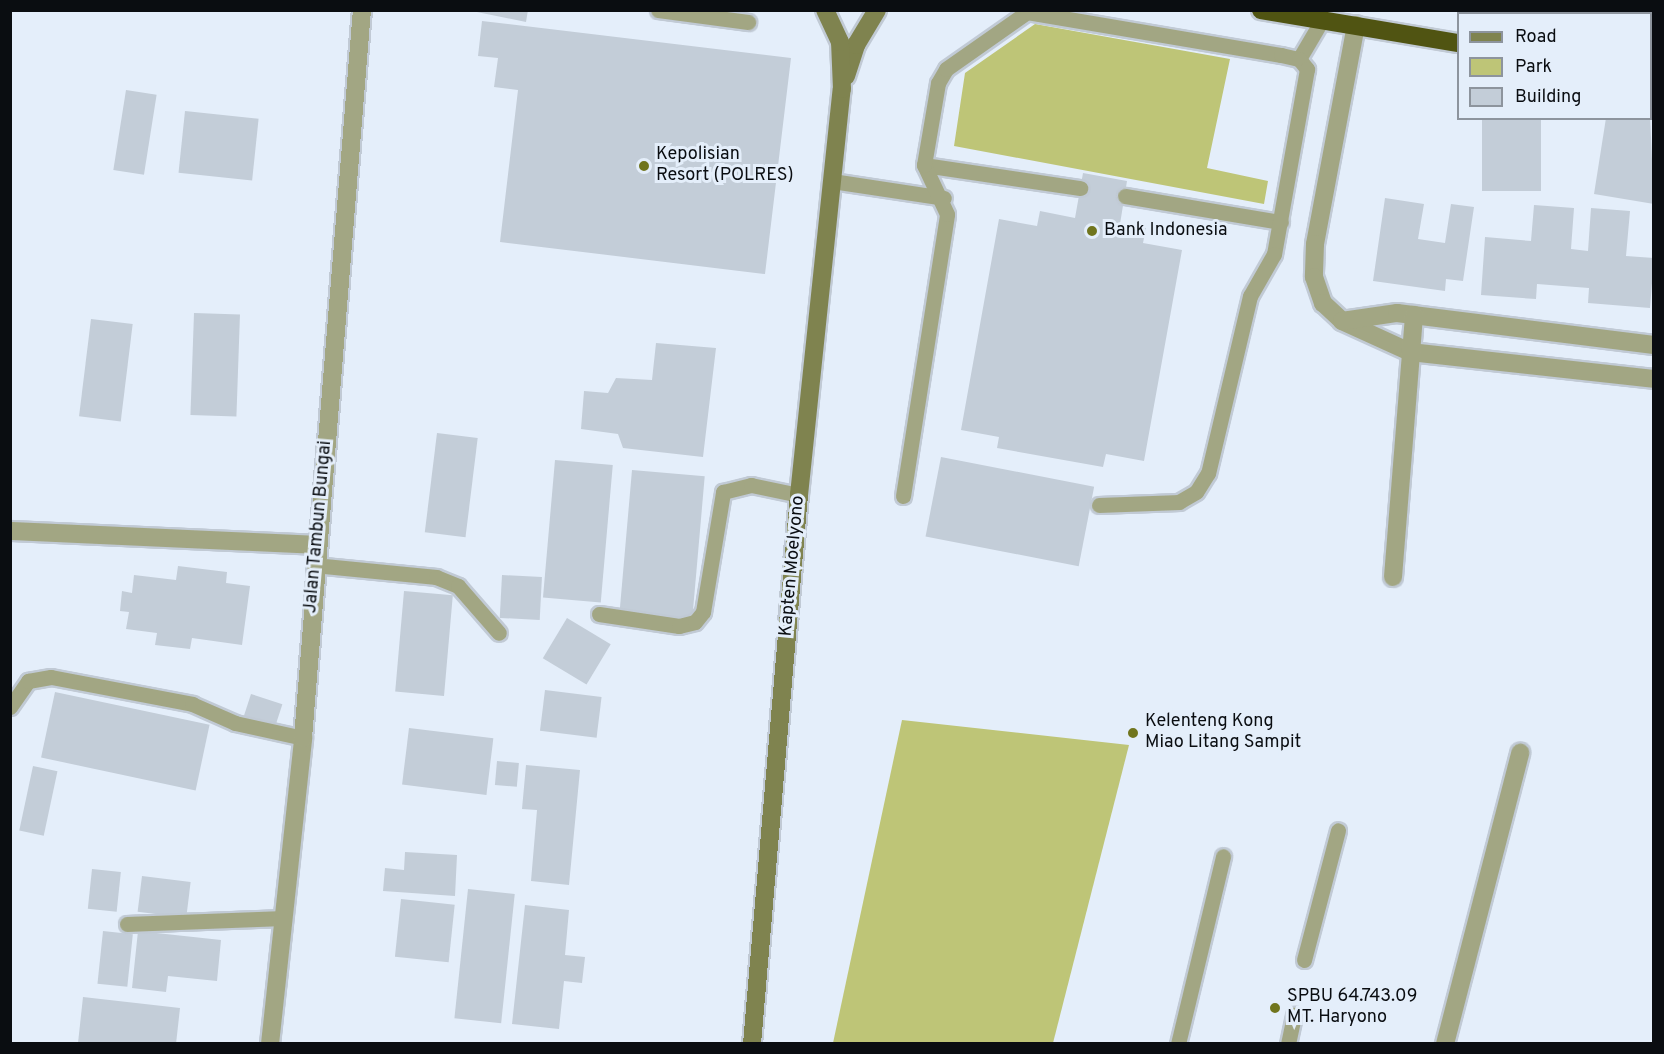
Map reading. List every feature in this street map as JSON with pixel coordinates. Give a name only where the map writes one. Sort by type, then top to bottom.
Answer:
[{"type":"highway","points":[[1261,10],[1457,43]]},
{"type":"street","name":"Jalan Tambun Bungai","points":[[270,1044],[303,738],[314,565],[362,10]]},
{"type":"street","points":[[825,10],[840,42],[842,89]]},
{"type":"street","points":[[842,89],[856,45],[877,10]]},
{"type":"street","points":[[1356,25],[1315,244],[1314,277],[1323,303],[1342,321],[1410,352],[1653,379]]},
{"type":"street","name":"Kapten Moelyono","points":[[752,1044],[799,495],[842,89]]},
{"type":"street","points":[[1342,321],[1414,315],[1653,345]]},
{"type":"street","points":[[1393,577],[1414,315]]},
{"type":"street","points":[[10,531],[316,545]]},
{"type":"street","points":[[1445,1044],[1520,753]]},
{"type":"lane","points":[[658,10],[748,22]]},
{"type":"lane","points":[[903,496],[947,214],[944,198],[924,165],[940,75],[1027,12],[1299,59],[1307,69],[1305,91],[1274,254],[1250,296],[1208,473],[1196,492],[1179,502],[1099,505]]},
{"type":"lane","points":[[1299,59],[1322,20]]},
{"type":"lane","points":[[924,165],[1080,188]]},
{"type":"lane","points":[[832,181],[944,198]]},
{"type":"lane","points":[[1125,196],[1281,222]]},
{"type":"lane","points":[[599,614],[679,626],[695,622],[703,612],[723,492],[751,485],[799,495]]},
{"type":"lane","points":[[314,565],[447,581],[473,600],[499,633]]},
{"type":"lane","points":[[10,707],[28,681],[51,677],[192,704],[235,723],[303,738]]},
{"type":"lane","points":[[1304,960],[1338,830]]},
{"type":"lane","points":[[1178,1044],[1223,856]]},
{"type":"lane","points":[[127,924],[283,918]]},
{"type":"lane","points":[[1288,1044],[1294,1015]]},
{"type":"green space","points":[[1035,24],[1230,59],[1207,168],[1268,181],[1264,204],[954,146],[965,73]]},
{"type":"green space","points":[[902,720],[1129,745],[1053,1043],[833,1043]]},
{"type":"building","points":[[467,10],[528,10],[526,22]]},
{"type":"building","name":"Kepolisian Resort (POLRES)","points":[[482,21],[791,58],[765,274],[500,242],[518,90],[494,87],[498,58],[478,56]]},
{"type":"building","points":[[126,90],[157,95],[144,175],[113,170]]},
{"type":"building","points":[[185,111],[259,119],[252,180],[179,173]]},
{"type":"building","points":[[1482,120],[1541,120],[1541,191],[1482,191]]},
{"type":"building","points":[[1606,120],[1650,120],[1654,204],[1594,194]]},
{"type":"building","points":[[1083,173],[1127,181],[1120,224],[1146,228],[1143,243],[1182,250],[1144,461],[1106,454],[1103,467],[997,448],[999,437],[961,430],[999,219],[1037,226],[1040,211],[1075,218]]},
{"type":"building","points":[[1385,198],[1424,204],[1418,239],[1445,243],[1451,204],[1474,207],[1463,281],[1446,279],[1445,291],[1373,281]]},
{"type":"building","points":[[1534,205],[1574,208],[1571,249],[1588,251],[1591,208],[1630,211],[1626,256],[1654,258],[1650,308],[1588,303],[1589,288],[1537,284],[1536,299],[1481,295],[1485,237],[1531,241]]},
{"type":"building","points":[[194,313],[240,315],[236,417],[190,415]]},
{"type":"building","points":[[91,319],[133,324],[121,421],[79,416]]},
{"type":"building","points":[[656,343],[716,348],[703,457],[623,448],[618,434],[581,429],[584,391],[608,393],[616,378],[652,380]]},
{"type":"building","points":[[437,433],[478,438],[466,537],[425,532]]},
{"type":"building","points":[[941,457],[1094,487],[1079,566],[926,537]]},
{"type":"building","points":[[555,460],[613,465],[601,603],[543,597]]},
{"type":"building","points":[[632,470],[705,476],[692,622],[619,615]]},
{"type":"building","points":[[178,566],[227,572],[226,583],[250,586],[242,645],[192,638],[190,649],[155,645],[157,633],[126,629],[129,612],[120,611],[122,591],[132,593],[134,575],[176,580]]},
{"type":"building","points":[[502,575],[542,577],[540,620],[500,618]]},
{"type":"building","points":[[404,591],[453,595],[444,696],[395,692]]},
{"type":"building","points":[[567,618],[611,644],[587,685],[543,658]]},
{"type":"building","points":[[545,690],[602,697],[597,738],[540,731]]},
{"type":"building","points":[[55,692],[210,725],[196,790],[41,758]]},
{"type":"building","points":[[251,694],[282,704],[274,729],[243,719]]},
{"type":"building","points":[[409,728],[493,738],[486,795],[402,785]]},
{"type":"building","points":[[497,761],[519,763],[517,787],[495,785]]},
{"type":"building","points":[[526,765],[580,770],[569,885],[531,881],[537,810],[522,809]]},
{"type":"building","points":[[33,766],[57,771],[44,836],[19,831]]},
{"type":"building","points":[[405,852],[457,855],[455,896],[383,891],[385,868],[404,870]]},
{"type":"building","points":[[92,869],[121,872],[117,912],[88,909]]},
{"type":"building","points":[[142,876],[191,882],[186,918],[138,912]]},
{"type":"building","points":[[468,889],[515,894],[501,1023],[454,1018]]},
{"type":"building","points":[[401,899],[455,905],[449,962],[395,957]]},
{"type":"building","points":[[525,905],[569,910],[565,955],[585,957],[582,983],[564,981],[559,1029],[512,1024]]},
{"type":"building","points":[[103,931],[133,934],[127,987],[97,984]]},
{"type":"building","points":[[138,931],[221,940],[217,981],[168,976],[166,992],[132,988]]},
{"type":"building","points":[[83,997],[180,1008],[176,1044],[78,1043]]},
{"type":"place","name":"Kepolisian Resort (POLRES)","points":[[644,166]]},
{"type":"place","name":"Bank Indonesia","points":[[1092,231]]},
{"type":"place","name":"Kelenteng Kong Miao Litang Sampit","points":[[1133,733]]},
{"type":"place","name":"SPBU 64.743.09 MT. Haryono","points":[[1275,1008]]}]
